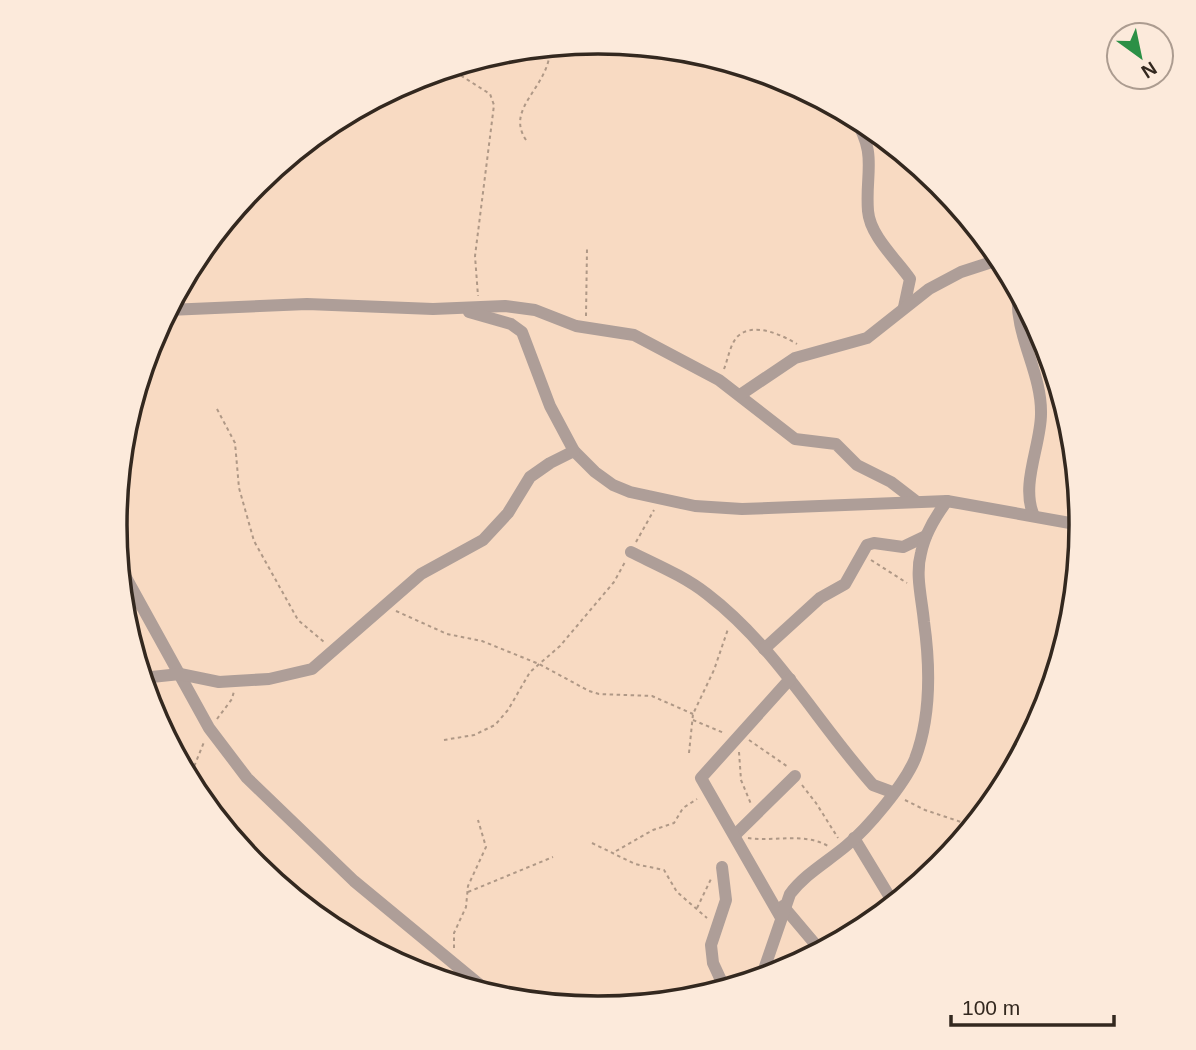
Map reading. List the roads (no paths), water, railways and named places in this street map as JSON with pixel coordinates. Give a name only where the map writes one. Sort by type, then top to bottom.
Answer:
[{"type":"street","points":[[862,136],[869,151],[868,213],[880,238],[910,279],[904,307]]},
{"type":"street","points":[[740,395],[775,369],[810,351],[867,338],[904,307],[947,279],[989,263]]},
{"type":"street","points":[[180,309],[307,303],[460,309],[488,307],[535,310],[586,328],[610,329],[645,338],[676,360],[719,380],[795,439],[836,444],[857,465],[891,482],[917,502]]},
{"type":"street","points":[[460,309],[511,324],[522,332],[550,406],[574,451],[612,485],[659,500],[742,509],[862,507],[947,501],[1069,523]]},
{"type":"street","points":[[1020,317],[1021,332],[1041,404],[1040,430],[1029,500],[1034,516]]},
{"type":"street","points":[[152,677],[180,674],[219,682],[269,679],[305,672],[319,665],[421,574],[483,540],[508,513],[530,477],[574,451]]},
{"type":"street","points":[[767,964],[773,949],[781,911],[798,883],[854,838],[915,759],[922,733],[929,663],[919,568],[926,536],[947,501]]},
{"type":"street","points":[[764,649],[820,598],[845,584],[861,553],[871,544],[903,547],[926,536]]},
{"type":"street","points":[[631,552],[691,583],[730,614],[790,679],[873,785],[892,792]]},
{"type":"street","points":[[131,587],[209,728],[247,778],[392,915],[472,979]]},
{"type":"street","points":[[790,679],[756,713],[738,741],[701,778],[781,911],[813,943]]},
{"type":"street","points":[[735,835],[795,776]]},
{"type":"street","points":[[854,838],[889,895]]},
{"type":"street","points":[[721,980],[712,954],[715,926],[726,900],[722,867]]}]
